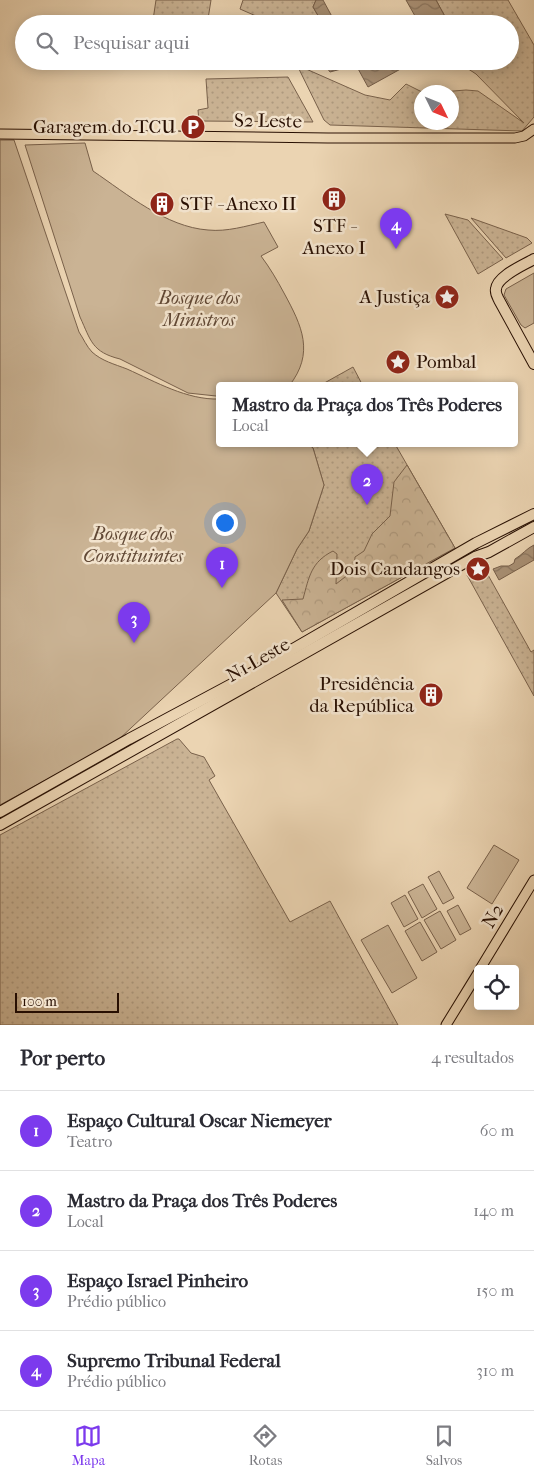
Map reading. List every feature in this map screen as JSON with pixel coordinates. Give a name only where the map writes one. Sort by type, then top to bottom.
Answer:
[{"type":"highway","points":[[534,259],[504,277],[498,282],[496,287],[499,300],[534,364]]},
{"type":"highway","name":"N1 Leste","points":[[0,812],[243,678],[476,543],[534,514]]},
{"type":"highway","name":"N1 Leste","points":[[0,825],[474,558],[489,552],[534,527]]},
{"type":"main road","name":"S2 Leste","points":[[0,134],[515,138],[524,136],[534,129]]},
{"type":"main road","name":"N2","points":[[482,965],[534,880]]},
{"type":"main road","points":[[446,1025],[474,980]]},
{"type":"green space","points":[[156,0],[211,0],[209,15],[154,15]]},
{"type":"green space","points":[[243,0],[316,0],[313,7],[318,15],[254,15],[240,9]]},
{"type":"green space","points":[[436,0],[508,0],[517,15],[444,15]]},
{"type":"green space","points":[[519,19],[534,45],[534,117],[522,131],[459,129],[459,91],[478,91],[524,123],[470,70],[519,70]]},
{"type":"green space","points":[[299,70],[308,70],[365,95],[390,100],[406,84],[414,88],[414,128],[330,125],[324,120]]},
{"type":"green space","points":[[288,77],[313,122],[199,121],[198,110],[208,108],[206,79]]},
{"type":"green space","name":"Bosque dos Constituintes","points":[[0,140],[14,140],[79,332],[92,352],[104,360],[172,389],[195,397],[216,399],[216,447],[312,447],[324,485],[309,531],[297,549],[276,593],[117,741],[0,805]]},
{"type":"green space","name":"Bosque dos Ministros","points":[[85,143],[93,171],[147,208],[177,223],[192,228],[222,230],[264,222],[278,247],[261,256],[276,279],[296,317],[303,340],[302,362],[292,382],[216,382],[216,396],[188,393],[98,349],[90,339],[80,317],[25,145]]},
{"type":"green space","points":[[445,214],[468,220],[503,259],[478,274]]},
{"type":"green space","points":[[471,218],[527,238],[532,243],[506,258]]},
{"type":"green space","points":[[534,273],[534,323],[525,328],[521,325],[504,295],[506,289]]},
{"type":"green space","points":[[353,367],[361,382],[326,382]]},
{"type":"green space","points":[[312,447],[397,447],[455,548],[302,632],[276,593],[297,549],[309,531],[324,485]]},
{"type":"green space","points":[[407,465],[455,548],[302,632],[282,600],[303,599],[309,577],[315,565],[333,551],[337,554],[336,584],[354,570],[355,557],[364,551],[372,534],[390,516],[394,482]]},
{"type":"green space","points":[[483,566],[531,652],[534,650],[534,696],[467,575]]},
{"type":"green space","points":[[177,739],[191,753],[204,757],[215,776],[209,780],[290,922],[330,901],[398,1025],[0,1025],[0,835]]},
{"type":"green space","points":[[494,845],[519,860],[492,904],[467,888]]},
{"type":"green space","points":[[439,871],[454,898],[443,904],[428,877]]},
{"type":"green space","points":[[423,884],[437,909],[422,918],[408,892]]},
{"type":"green space","points":[[405,895],[418,919],[404,927],[391,903]]},
{"type":"green space","points":[[458,905],[471,929],[460,935],[447,911]]},
{"type":"green space","points":[[440,911],[456,940],[441,949],[424,920]]},
{"type":"green space","points":[[420,922],[437,952],[422,961],[405,931]]},
{"type":"green space","points":[[388,925],[417,978],[392,993],[361,940]]},
{"type":"water","points":[[316,0],[323,0],[331,15],[318,15],[313,7]]},
{"type":"water","points":[[406,0],[436,0],[444,15],[414,15]]},
{"type":"water","points":[[359,70],[399,70],[368,87]]},
{"type":"water","points":[[534,545],[534,560],[499,580],[493,569],[509,566],[514,563],[515,559]]},
{"type":"place","name":"Garagem do TCU","points":[[193,127]]},
{"type":"place","name":"STF - Anexo I","points":[[334,199]]},
{"type":"place","name":"STF - Anexo II","points":[[162,204]]},
{"type":"place","name":"Supremo Tribunal Federal","points":[[396,249]]},
{"type":"place","name":"A Justiça","points":[[447,297]]},
{"type":"place","name":"Pombal","points":[[398,362]]},
{"type":"place","name":"Mastro da Praça dos Três Poderes","points":[[367,505]]},
{"type":"place","name":"Dois Candangos","points":[[478,569]]},
{"type":"place","name":"Espaço Cultural Oscar Niemeyer","points":[[222,588]]},
{"type":"place","name":"Espaço Israel Pinheiro","points":[[134,643]]},
{"type":"place","name":"Presidência da República","points":[[431,695]]}]
